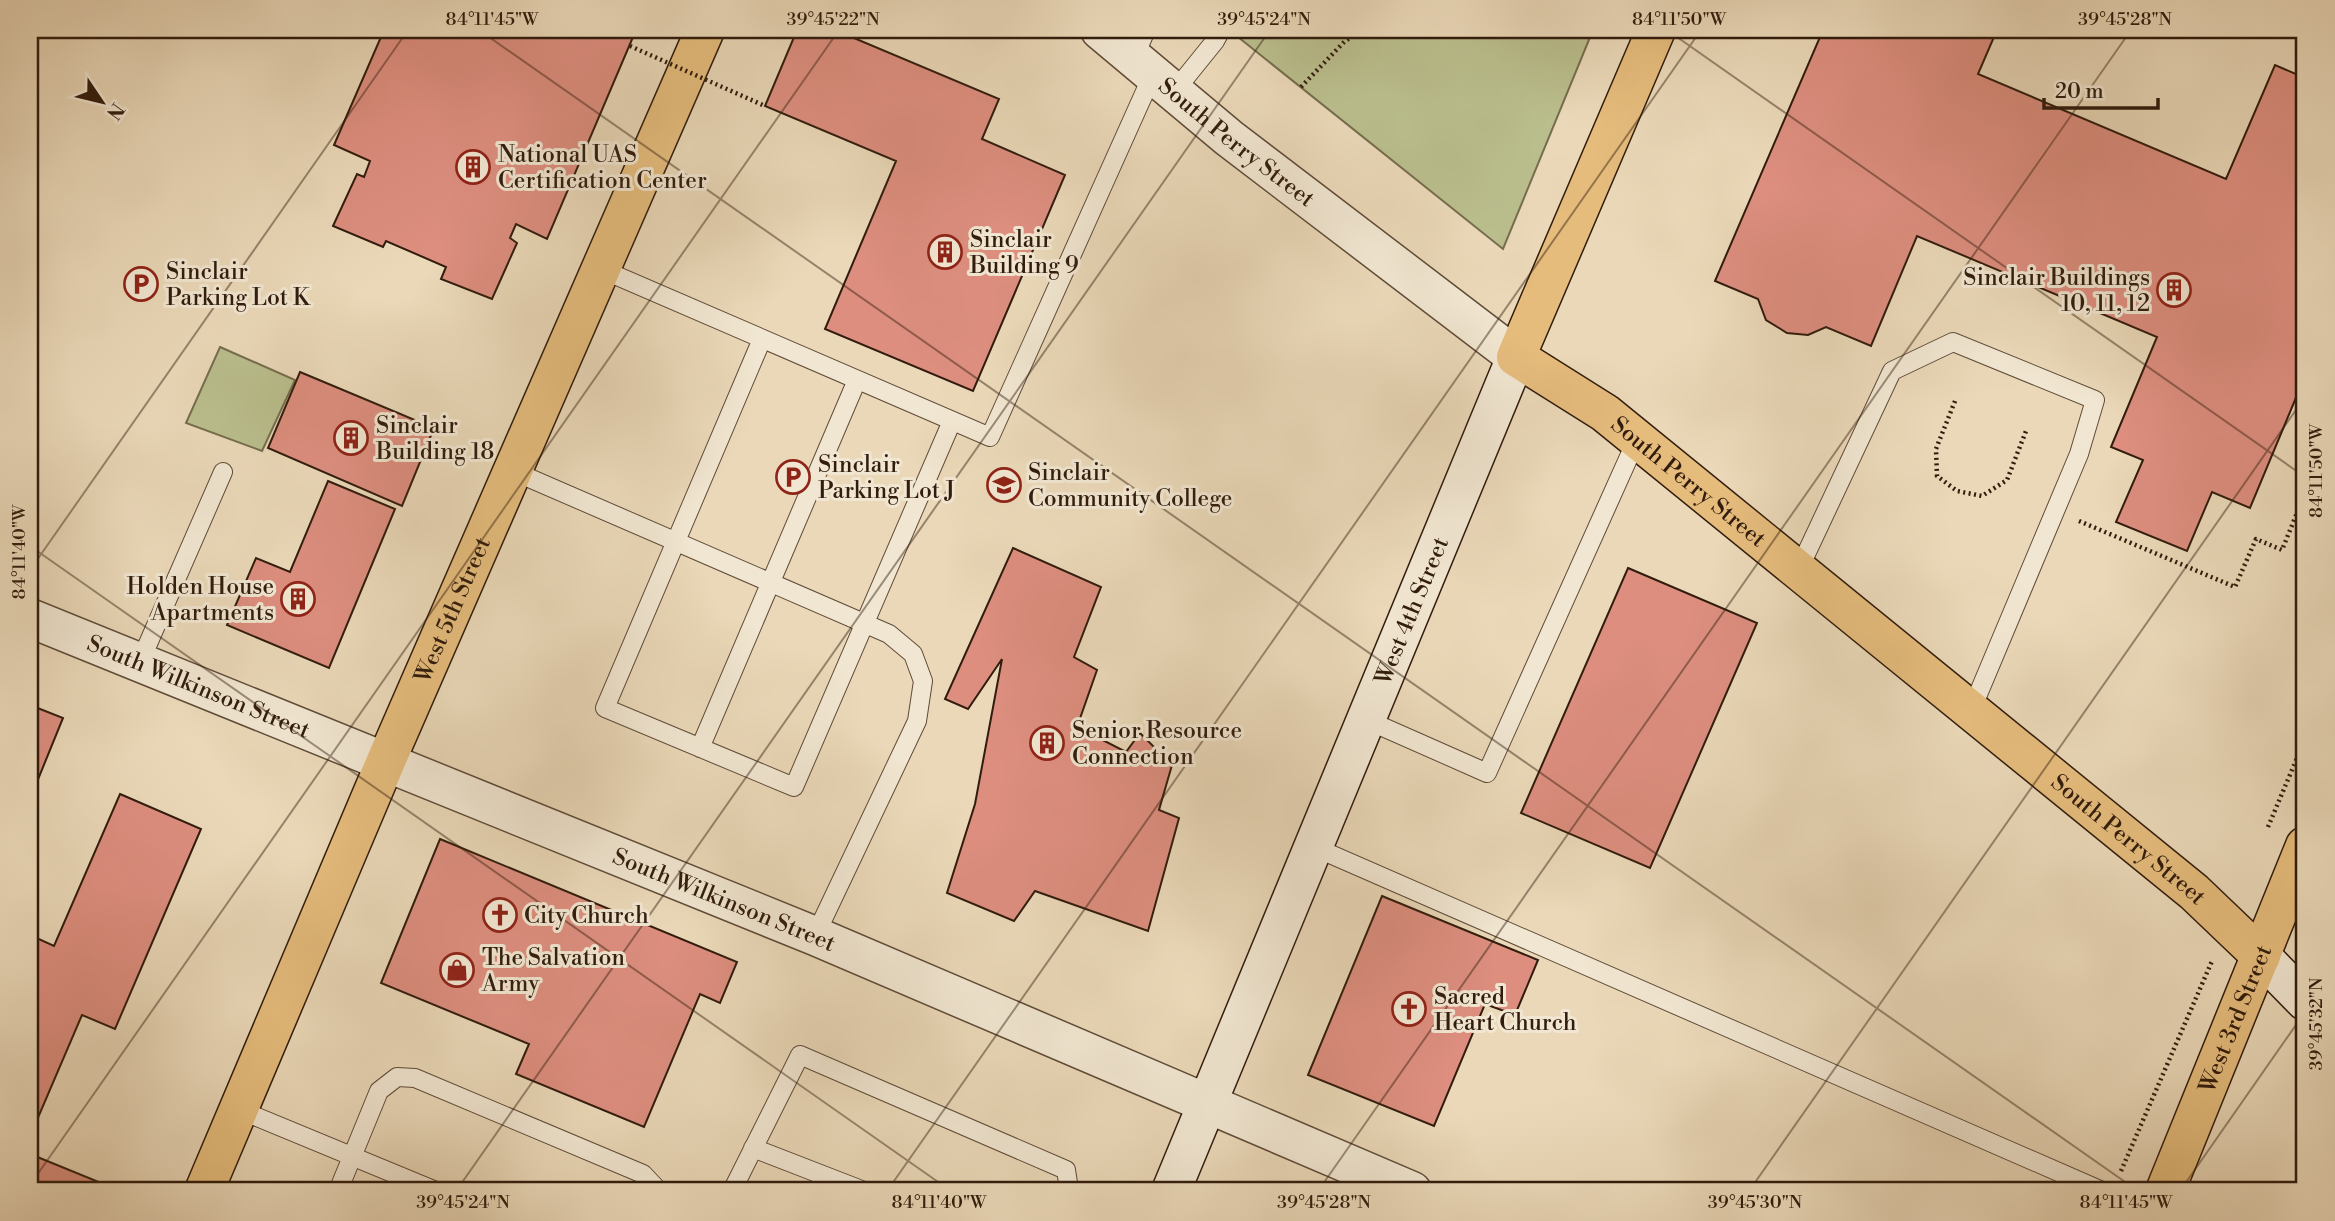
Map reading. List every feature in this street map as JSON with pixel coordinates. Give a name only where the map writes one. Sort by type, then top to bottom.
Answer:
[{"type":"main road","name":"West 5th Street","points":[[204,1191],[386,761],[705,30]]},
{"type":"main road","name":"West 4th Street","points":[[1516,357],[1656,30]]},
{"type":"main road","name":"South Perry Street","points":[[1516,357],[1605,413],[2194,892],[2261,956]]},
{"type":"main road","name":"West 3rd Street","points":[[2165,1191],[2305,846]]},
{"type":"street","name":"South Perry Street","points":[[1100,30],[1151,65],[1516,357]]},
{"type":"street","name":"West 4th Street","points":[[1171,1191],[1516,357]]},
{"type":"street","name":"South Wilkinson Street","points":[[30,618],[815,936],[1207,1106],[1412,1191]]},
{"type":"street","points":[[2261,956],[2305,1001]]},
{"type":"lane","points":[[601,269],[990,437],[1151,65],[1215,41],[1221,30]]},
{"type":"lane","points":[[762,339],[605,708],[794,787],[952,421]]},
{"type":"lane","points":[[1798,571],[1892,371],[1953,342],[2095,400],[2079,454],[2056,512],[1971,711]]},
{"type":"lane","points":[[700,748],[858,380]]},
{"type":"lane","points":[[1367,720],[1488,774],[1637,439]]},
{"type":"lane","points":[[513,471],[889,634],[913,654],[923,681],[918,722],[815,936]]},
{"type":"lane","points":[[141,662],[223,472]]},
{"type":"lane","points":[[1314,847],[2102,1191]]},
{"type":"lane","points":[[732,1191],[800,1055],[1066,1170],[1068,1183],[1065,1191]]},
{"type":"lane","points":[[338,1191],[379,1091],[397,1077],[415,1078],[643,1174],[659,1191]]},
{"type":"lane","points":[[240,1110],[436,1191]]},
{"type":"lane","points":[[753,1148],[864,1191]]},
{"type":"path","points":[[1301,87],[1345,41],[1363,30]]},
{"type":"path","points":[[630,46],[765,106]]},
{"type":"path","points":[[1955,401],[1936,449],[1937,475],[1957,491],[1982,496],[2007,480],[2026,431]]},
{"type":"path","points":[[2056,512],[2235,587],[2256,539],[2282,550],[2305,493]]},
{"type":"path","points":[[2264,838],[2305,739]]},
{"type":"path","points":[[2118,1179],[2228,924]]},
{"type":"green space","points":[[1241,30],[1593,30],[1503,249],[1238,37]]},
{"type":"green space","points":[[220,347],[295,380],[262,451],[186,423]]},
{"type":"building","name":"National UAS Certification Center","points":[[384,30],[636,30],[547,239],[516,224],[510,238],[517,243],[492,299],[441,279],[446,267],[386,241],[383,247],[333,226],[357,174],[364,177],[370,161],[334,145]]},
{"type":"building","name":"Sinclair Building 9","points":[[797,30],[835,30],[999,99],[982,139],[1065,175],[973,391],[825,329],[896,161],[765,106]]},
{"type":"building","name":"Sinclair Buildings 10, 11, 12","points":[[1823,30],[1997,30],[1978,74],[2226,179],[2275,65],[2305,78],[2305,376],[2250,508],[2212,492],[2187,551],[2116,522],[2143,460],[2111,447],[2157,337],[1917,236],[1871,346],[1826,327],[1808,335],[1787,333],[1766,320],[1758,299],[1715,281]]},
{"type":"building","name":"Sinclair Building 18","points":[[300,372],[434,428],[402,506],[268,448]]},
{"type":"building","name":"Holden House Apartments","points":[[328,481],[395,509],[329,668],[227,625],[256,558],[290,572]]},
{"type":"building","name":"Senior Resource Connection","points":[[1013,548],[1101,587],[1074,657],[1097,670],[1077,727],[1126,752],[1140,733],[1172,765],[1159,810],[1179,818],[1148,931],[1035,891],[1014,921],[947,893],[975,804],[1002,659],[968,709],[945,699]]},
{"type":"building","points":[[1628,568],[1757,623],[1650,868],[1521,813]]},
{"type":"building","points":[[30,705],[63,718],[30,799]]},
{"type":"building","points":[[120,794],[201,829],[115,1029],[82,1015],[37,1120],[30,1117],[30,935],[54,946]]},
{"type":"building","points":[[440,839],[737,962],[720,1003],[700,994],[644,1127],[516,1074],[529,1044],[381,983]]},
{"type":"building","name":"Sacred Heart Church","points":[[1382,896],[1538,960],[1515,1015],[1485,1004],[1434,1126],[1308,1075]]},
{"type":"building","points":[[30,1154],[111,1187],[109,1191],[30,1191]]},
{"type":"place","name":"National UAS Certification Center","points":[[473,167]]},
{"type":"place","name":"Sinclair Building 9","points":[[945,252]]},
{"type":"place","name":"Sinclair Parking Lot K","points":[[141,284]]},
{"type":"place","name":"Sinclair Buildings 10, 11, 12","points":[[2174,290]]},
{"type":"place","name":"Sinclair Building 18","points":[[351,438]]},
{"type":"place","name":"Sinclair Parking Lot J","points":[[793,477]]},
{"type":"place","name":"Sinclair Community College","points":[[1004,485]]},
{"type":"place","name":"Holden House Apartments","points":[[298,599]]},
{"type":"place","name":"Senior Resource Connection","points":[[1047,743]]},
{"type":"place","name":"City Church","points":[[500,915]]},
{"type":"place","name":"The Salvation Army","points":[[457,970]]},
{"type":"place","name":"Sacred Heart Church","points":[[1409,1009]]}]
